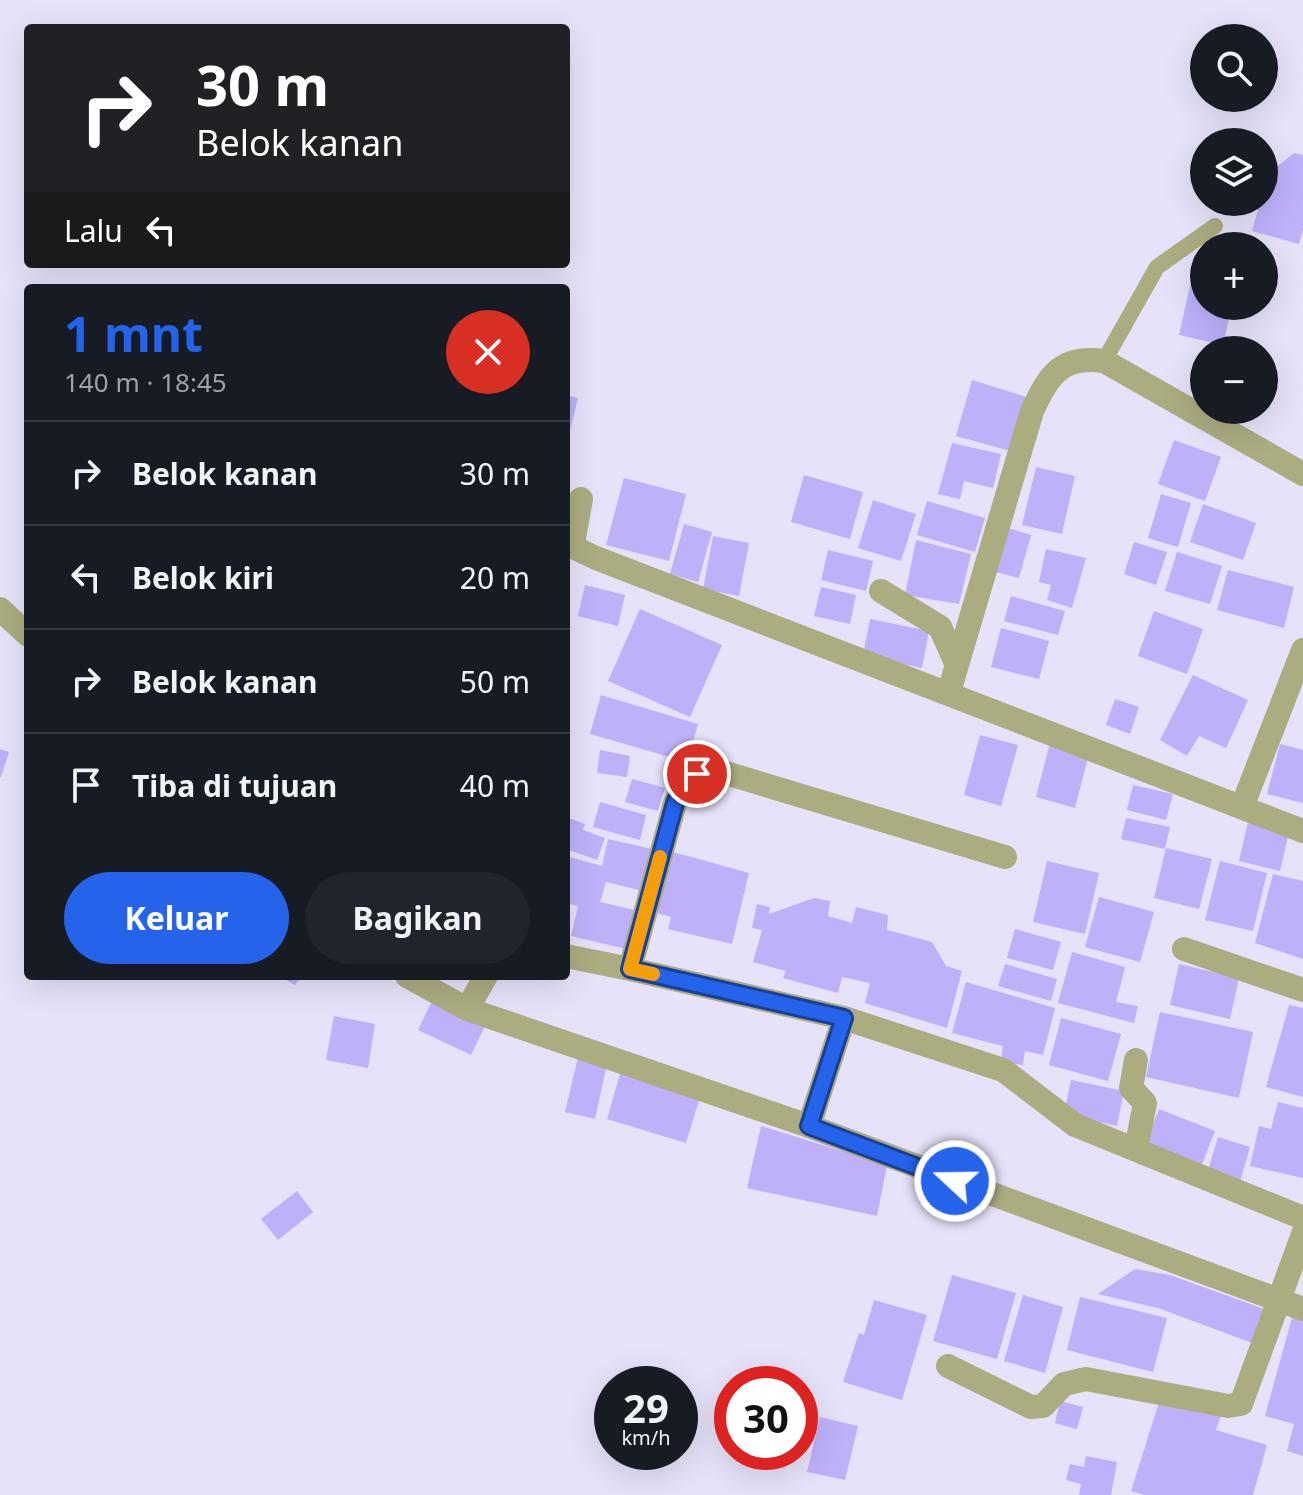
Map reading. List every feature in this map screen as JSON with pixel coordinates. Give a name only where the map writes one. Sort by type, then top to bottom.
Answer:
[{"type":"street","points":[[949,692],[1032,411],[1045,384],[1064,364],[1083,358],[1104,361],[1303,474]]},
{"type":"street","points":[[581,499],[572,536],[577,549],[730,612],[949,692],[1303,831]]},
{"type":"street","points":[[881,591],[940,627],[957,665]]},
{"type":"street","points":[[0,609],[24,631]]},
{"type":"street","points":[[1242,807],[1303,650]]},
{"type":"street","points":[[630,969],[675,803],[682,788],[697,774],[719,771],[1005,857]]},
{"type":"street","points":[[1184,949],[1303,990]]},
{"type":"street","points":[[570,957],[630,969],[1003,1070],[1063,1118],[1303,1218]]},
{"type":"street","points":[[414,980],[467,1009],[809,1126],[1303,1309]]},
{"type":"street","points":[[467,1009],[484,980]]},
{"type":"street","points":[[809,1126],[842,1025]]},
{"type":"street","points":[[1136,1060],[1131,1088],[1145,1103],[1136,1149]]},
{"type":"street","points":[[948,1366],[1031,1407],[1043,1406],[1064,1384],[1086,1379],[1234,1406],[1246,1398],[1277,1301],[1303,1234]]},
{"type":"lane","points":[[1104,361],[1157,267],[1215,226]]},
{"type":"building","points":[[1294,153],[1303,155],[1303,230],[1299,244],[1278,238],[1278,232],[1252,231],[1256,216],[1278,216],[1278,166]]},
{"type":"building","points":[[1190,286],[1190,320],[1229,320],[1225,336],[1179,335]]},
{"type":"building","points":[[972,380],[1030,398],[1014,452],[956,436]]},
{"type":"building","points":[[570,396],[578,398],[570,431]]},
{"type":"building","points":[[1174,440],[1221,457],[1205,501],[1158,484]]},
{"type":"building","points":[[952,443],[1001,454],[993,488],[964,481],[960,499],[938,494]]},
{"type":"building","points":[[1036,467],[1075,476],[1062,534],[1022,525]]},
{"type":"building","points":[[804,475],[863,492],[850,539],[791,522]]},
{"type":"building","points":[[624,478],[686,494],[669,561],[606,545]]},
{"type":"building","points":[[1161,494],[1191,503],[1178,547],[1148,538]]},
{"type":"building","points":[[873,500],[916,514],[901,561],[858,548]]},
{"type":"building","points":[[927,501],[985,518],[975,552],[917,535]]},
{"type":"building","points":[[1203,504],[1256,523],[1243,560],[1190,542]]},
{"type":"building","points":[[684,524],[712,532],[698,582],[670,574]]},
{"type":"building","points":[[1005,527],[1031,535],[1019,578],[992,571]]},
{"type":"building","points":[[713,536],[749,543],[739,596],[703,589]]},
{"type":"building","points":[[916,540],[971,554],[959,604],[905,595]]},
{"type":"building","points":[[1134,542],[1167,552],[1156,585],[1124,574]]},
{"type":"building","points":[[1046,549],[1086,558],[1072,608],[1047,600],[1051,585],[1039,582]]},
{"type":"building","points":[[828,550],[873,561],[866,591],[821,580]]},
{"type":"building","points":[[1177,552],[1222,566],[1210,604],[1165,591]]},
{"type":"building","points":[[1228,570],[1294,587],[1284,628],[1217,610]]},
{"type":"building","points":[[585,585],[625,595],[618,626],[578,616]]},
{"type":"building","points":[[821,587],[856,595],[850,624],[814,616]]},
{"type":"building","points":[[1011,596],[1065,611],[1058,635],[1004,621]]},
{"type":"building","points":[[640,609],[722,645],[690,717],[608,681]]},
{"type":"building","points":[[1154,611],[1203,629],[1187,674],[1138,656]]},
{"type":"building","points":[[870,619],[929,631],[922,668],[863,656]]},
{"type":"building","points":[[1001,628],[1049,641],[1039,679],[991,667]]},
{"type":"building","points":[[1193,675],[1248,700],[1226,748],[1199,736],[1187,756],[1160,740]]},
{"type":"building","points":[[601,695],[698,724],[687,762],[590,734]]},
{"type":"building","points":[[1115,699],[1139,707],[1130,734],[1106,725]]},
{"type":"building","points":[[980,735],[1018,745],[1001,806],[964,795]]},
{"type":"building","points":[[1050,743],[1089,754],[1075,808],[1036,797]]},
{"type":"building","points":[[1280,744],[1303,750],[1303,803],[1267,794]]},
{"type":"building","points":[[0,749],[9,752],[1,777],[0,777]]},
{"type":"building","points":[[600,750],[630,756],[627,777],[597,773]]},
{"type":"building","points":[[632,779],[665,788],[658,811],[625,802]]},
{"type":"building","points":[[1133,785],[1173,794],[1166,820],[1127,810]]},
{"type":"building","points":[[600,802],[646,815],[640,840],[593,827]]},
{"type":"building","points":[[570,818],[585,824],[583,830],[605,838],[597,860],[570,850]]},
{"type":"building","points":[[1126,818],[1170,827],[1165,849],[1121,839]]},
{"type":"building","points":[[1248,822],[1289,832],[1280,871],[1239,861]]},
{"type":"building","points":[[608,839],[652,849],[643,891],[606,882],[600,902],[635,910],[626,949],[571,936],[578,906],[570,904],[570,857],[602,866]]},
{"type":"building","points":[[1166,848],[1212,859],[1199,909],[1154,898]]},
{"type":"building","points":[[666,850],[749,873],[732,944],[668,929],[671,917],[650,911]]},
{"type":"building","points":[[1047,861],[1099,873],[1085,934],[1033,922]]},
{"type":"building","points":[[1220,861],[1267,873],[1253,931],[1205,920]]},
{"type":"building","points":[[1273,874],[1303,881],[1303,959],[1255,943]]},
{"type":"building","points":[[1099,897],[1154,912],[1140,962],[1085,947]]},
{"type":"building","points":[[814,898],[830,901],[828,916],[852,923],[856,907],[888,915],[887,930],[932,942],[946,966],[962,971],[947,1028],[865,1003],[870,983],[842,977],[838,993],[783,978],[786,971],[753,962],[762,930],[752,928],[757,904],[770,907],[769,914]]},
{"type":"building","points":[[1015,929],[1061,942],[1053,970],[1007,958]]},
{"type":"building","points":[[1072,952],[1125,967],[1116,1002],[1138,1006],[1134,1023],[1058,1003]]},
{"type":"building","points":[[1005,964],[1057,979],[1051,1001],[998,986]]},
{"type":"building","points":[[1179,964],[1239,978],[1230,1019],[1170,1005]]},
{"type":"building","points":[[966,982],[1055,1008],[1043,1055],[1025,1051],[1023,1065],[1001,1062],[1003,1046],[952,1033]]},
{"type":"building","points":[[432,1001],[485,1026],[471,1055],[418,1030]]},
{"type":"building","points":[[1289,1005],[1303,1008],[1303,1097],[1266,1087]]},
{"type":"building","points":[[1160,1012],[1253,1032],[1239,1098],[1146,1077]]},
{"type":"building","points":[[334,1016],[375,1024],[368,1068],[326,1060]]},
{"type":"building","points":[[1061,1018],[1121,1034],[1108,1081],[1049,1065]]},
{"type":"building","points":[[578,1057],[607,1064],[595,1119],[565,1112]]},
{"type":"building","points":[[621,1070],[701,1094],[686,1143],[607,1119]]},
{"type":"building","points":[[1071,1080],[1124,1091],[1117,1126],[1064,1114]]},
{"type":"building","points":[[1278,1102],[1303,1108],[1303,1178],[1250,1166],[1259,1126],[1271,1129]]},
{"type":"building","points":[[1159,1109],[1215,1131],[1201,1167],[1145,1145]]},
{"type":"building","points":[[761,1126],[887,1165],[877,1216],[747,1188]]},
{"type":"building","points":[[1218,1137],[1250,1147],[1238,1188],[1206,1177]]},
{"type":"building","points":[[297,1191],[313,1212],[278,1240],[261,1219]]},
{"type":"building","points":[[1135,1269],[1170,1275],[1267,1310],[1255,1344],[1158,1308],[1098,1294]]},
{"type":"building","points":[[952,1275],[1016,1293],[997,1359],[933,1341]]},
{"type":"building","points":[[1023,1295],[1063,1307],[1045,1373],[1004,1361]]},
{"type":"building","points":[[1080,1297],[1167,1318],[1153,1372],[1067,1350]]},
{"type":"building","points":[[874,1300],[927,1315],[902,1400],[843,1382],[859,1333],[864,1335]]},
{"type":"building","points":[[1293,1314],[1303,1316],[1303,1456],[1287,1451],[1294,1424],[1265,1416]]},
{"type":"building","points":[[1161,1396],[1221,1415],[1216,1430],[1267,1445],[1253,1495],[1144,1495],[1131,1491]]},
{"type":"building","points":[[1060,1401],[1083,1407],[1077,1429],[1055,1423]]},
{"type":"building","points":[[820,1417],[858,1426],[845,1480],[807,1472],[818,1470]]},
{"type":"building","points":[[1086,1456],[1117,1462],[1111,1495],[1079,1495],[1081,1484],[1066,1480],[1070,1464],[1084,1467]]},
{"type":"slow traffic","points":[[653,974],[630,969],[660,857]]},
{"type":"route","points":[[697,774],[682,788],[675,803],[630,969],[844,1018],[809,1126],[955,1181]]}]
